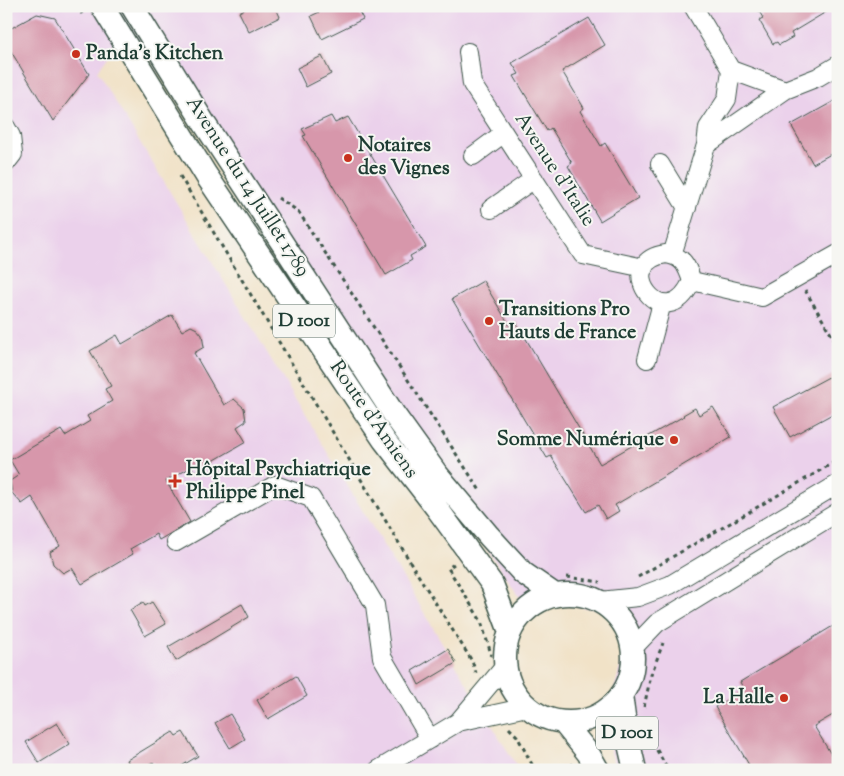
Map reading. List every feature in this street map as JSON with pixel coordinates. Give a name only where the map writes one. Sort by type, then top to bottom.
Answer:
[{"type":"main road","name":"Avenue du 14 Juillet 1789","points":[[132,6],[204,123],[395,416],[436,473],[523,573],[558,584]]},
{"type":"main road","name":"Route d'Amiens","points":[[92,10],[206,175],[384,440],[492,584],[510,632]]},
{"type":"main road","points":[[558,584],[570,593],[586,596],[602,592],[627,629],[633,648],[633,664],[629,681],[621,695],[605,711],[585,720],[563,722],[538,715],[516,696],[509,682],[505,666],[505,649],[510,632],[517,619],[528,608],[541,600],[558,584]]},
{"type":"main road","name":"D 1001","points":[[621,695],[626,731],[635,770]]},
{"type":"main road","name":"D 1001","points":[[563,722],[598,770]]},
{"type":"street","points":[[672,255],[706,145],[708,128],[727,99],[731,70],[693,6]]},
{"type":"street","name":"Avenue d'Italie","points":[[468,52],[472,84],[583,255],[644,268]]},
{"type":"street","points":[[706,145],[785,90],[818,77],[838,65]]},
{"type":"street","points":[[731,70],[785,90]]},
{"type":"street","points":[[6,127],[11,136],[13,154],[6,163]]},
{"type":"street","points":[[473,156],[504,133]]},
{"type":"street","points":[[660,164],[687,208]]},
{"type":"street","points":[[491,209],[534,179]]},
{"type":"street","points":[[666,254],[672,255],[684,263],[692,281],[687,291],[677,301],[662,303],[650,298],[641,281],[644,268],[653,258],[666,254]]},
{"type":"street","points":[[692,281],[762,297],[838,254]]},
{"type":"street","points":[[647,359],[662,303]]},
{"type":"street","points":[[602,592],[638,597],[670,585],[838,484]]},
{"type":"street","points":[[176,542],[276,485],[311,498],[375,605],[382,657],[430,739]]},
{"type":"street","points":[[633,648],[657,624],[838,512]]},
{"type":"street","points":[[458,722],[505,666]]},
{"type":"street","points":[[378,770],[458,722],[527,707]]},
{"type":"path","points":[[78,6],[92,10]]},
{"type":"path","points":[[178,171],[415,570],[472,661],[482,692]]},
{"type":"path","points":[[276,196],[298,211],[482,494]]},
{"type":"path","points":[[797,278],[838,346]]},
{"type":"path","points":[[631,581],[838,460]]},
{"type":"path","points":[[558,584],[567,578],[602,592]]},
{"type":"path","points":[[643,712],[651,675],[663,642]]},
{"type":"path","points":[[494,714],[518,736],[535,770]]},
{"type":"path","points":[[646,730],[668,770]]},
{"type":"shaded area","points":[[6,6],[838,6],[838,770],[616,770],[604,729],[634,614],[521,599],[128,28],[97,71],[519,770],[6,770]]},
{"type":"building","points":[[251,6],[275,6],[280,17],[249,32],[239,12]]},
{"type":"building","points":[[332,6],[356,6],[363,19],[322,39],[311,16]]},
{"type":"building","points":[[756,6],[836,6],[791,33],[793,37],[779,45],[777,42],[773,44],[759,20],[763,18]]},
{"type":"building","points":[[37,14],[55,18],[89,74],[53,121],[6,43],[6,31]]},
{"type":"building","points":[[589,18],[605,45],[562,71],[584,108],[580,111],[601,146],[605,143],[638,198],[600,221],[568,166],[572,163],[551,128],[547,131],[514,76],[519,74],[512,63]]},
{"type":"building","points":[[322,56],[331,74],[306,87],[297,68]]},
{"type":"building","points":[[838,99],[838,150],[813,164],[791,125]]},
{"type":"building","points":[[331,116],[335,123],[348,117],[426,247],[410,256],[412,260],[386,275],[303,136],[306,135],[302,129]]},
{"type":"building","points":[[483,281],[511,328],[516,322],[600,464],[695,408],[699,415],[713,407],[731,437],[615,505],[619,511],[606,519],[598,505],[586,512],[551,456],[547,458],[452,299]]},
{"type":"building","points":[[172,315],[182,331],[191,326],[202,335],[204,347],[194,353],[224,405],[234,399],[244,408],[246,421],[237,427],[246,442],[194,472],[192,467],[166,481],[190,522],[159,540],[156,534],[130,549],[133,554],[82,584],[72,568],[63,573],[53,564],[50,552],[60,546],[32,497],[22,504],[12,493],[10,481],[19,475],[10,460],[61,430],[65,436],[90,421],[87,416],[112,401],[105,389],[111,386],[90,351],[117,335],[122,344]]},
{"type":"building","points":[[838,372],[838,411],[790,437],[773,407]]},
{"type":"building","points":[[143,602],[145,606],[152,602],[166,624],[145,636],[130,610]]},
{"type":"building","points":[[242,604],[249,617],[176,661],[168,647]]},
{"type":"building","name":"La Halle","points":[[838,623],[838,712],[814,726],[838,766],[838,770],[752,770],[715,707],[744,690],[740,682]]},
{"type":"building","points":[[448,649],[456,663],[419,685],[412,671]]},
{"type":"building","points":[[296,676],[307,696],[268,719],[257,700]]},
{"type":"building","points":[[230,714],[245,739],[230,748],[215,723]]},
{"type":"building","points":[[57,723],[70,744],[39,763],[26,742]]},
{"type":"building","points":[[173,732],[176,736],[183,732],[198,756],[175,770],[157,770],[153,762],[139,770],[132,770],[127,760]]},
{"type":"place","name":"Panda's Kitchen","points":[[76,54]]},
{"type":"place","name":"Notaires des Vignes","points":[[348,158]]},
{"type":"place","name":"Transitions Pro Hauts de France","points":[[489,321]]},
{"type":"place","name":"Somme Numérique","points":[[674,440]]},
{"type":"place","name":"Hôpital Psychiatrique Philippe Pinel","points":[[175,481]]},
{"type":"place","name":"La Halle","points":[[784,698]]}]
